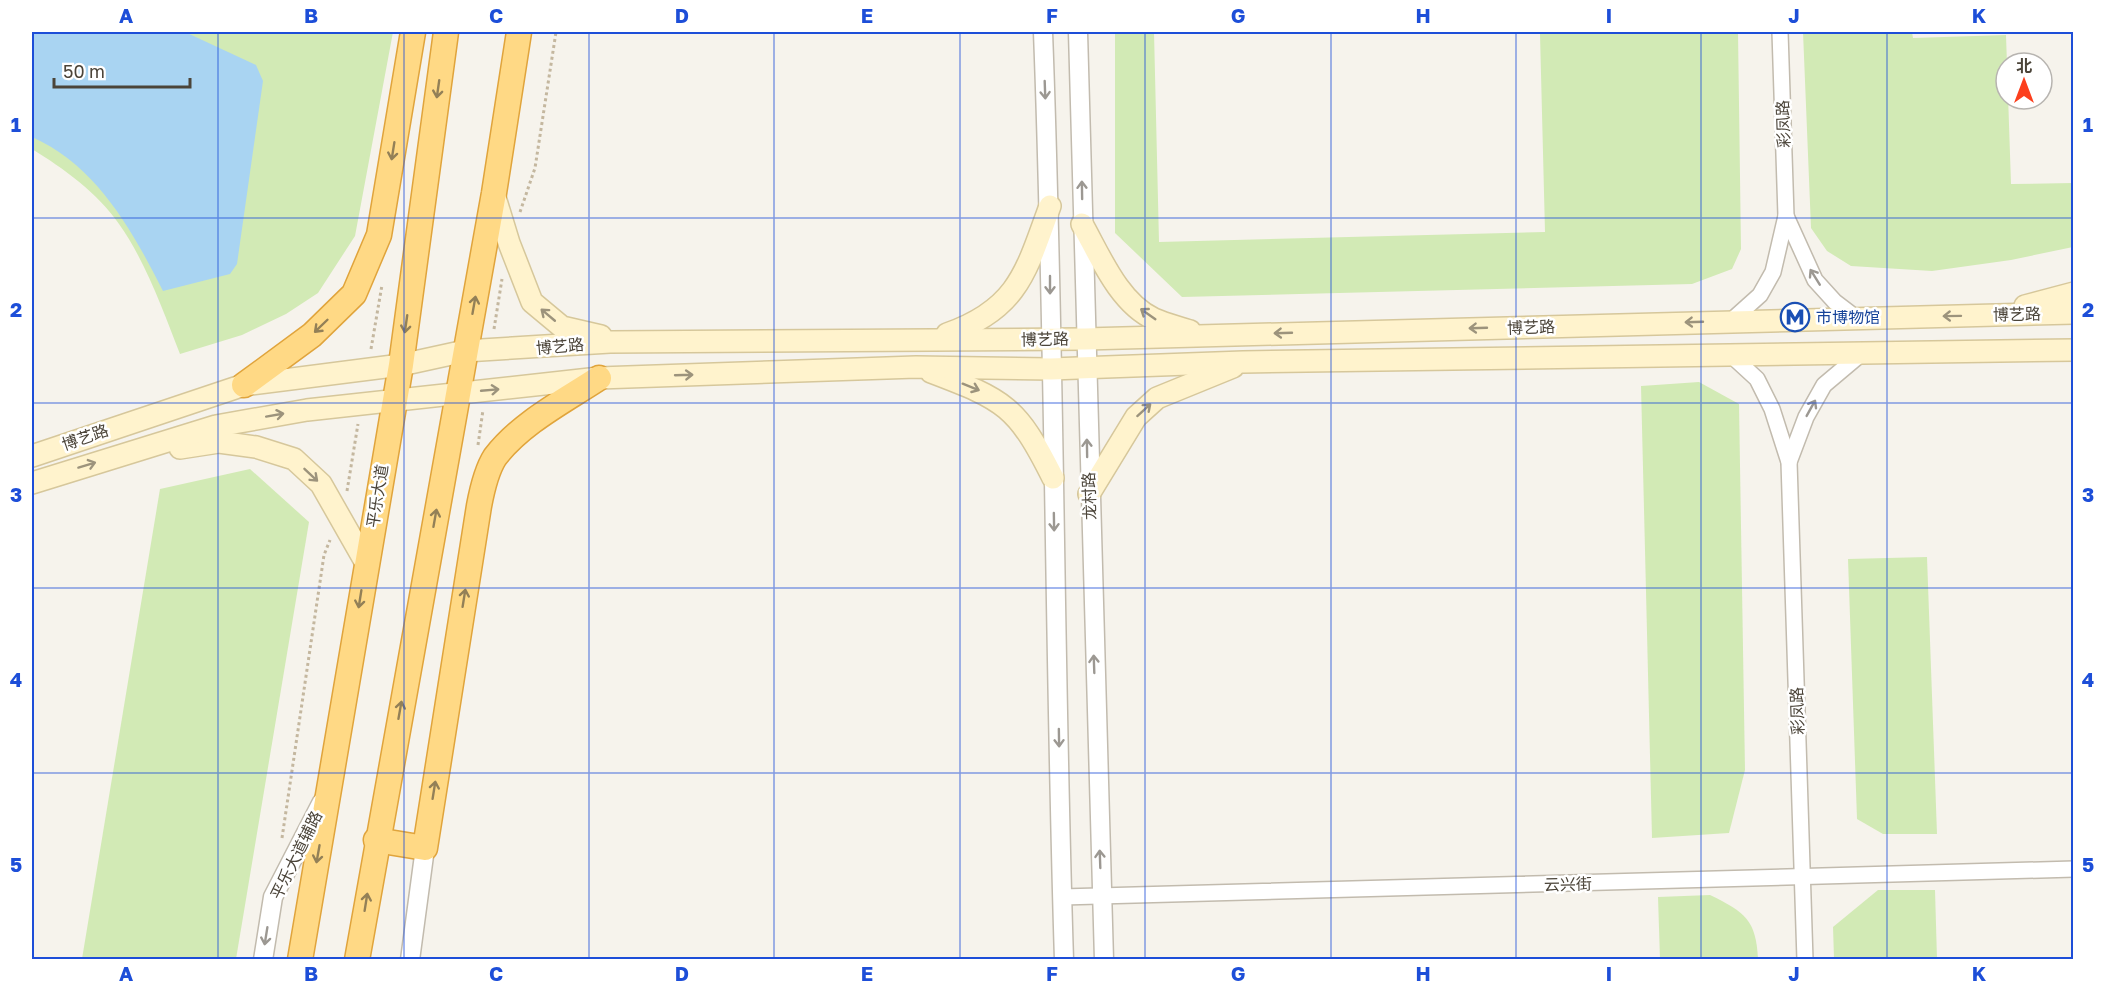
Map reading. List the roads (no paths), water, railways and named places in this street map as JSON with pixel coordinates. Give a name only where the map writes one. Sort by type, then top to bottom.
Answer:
[{"type":"highway","points":[[244,385],[312,335],[354,294],[380,235],[414,32]]},
{"type":"highway","name":"平乐大道","points":[[300,960],[393,399],[401,365],[446,32]]},
{"type":"highway","points":[[357,960],[376,840],[494,194],[519,32]]},
{"type":"highway","points":[[376,840],[425,848],[483,485],[495,458],[523,429],[599,378]]},
{"type":"main road","points":[[494,194],[509,243],[532,302],[562,327],[622,342]]},
{"type":"main road","points":[[929,341],[972,325],[995,309],[1016,289],[1028,266],[1050,206]]},
{"type":"main road","points":[[1082,224],[1108,270],[1129,300],[1153,319],[1202,336]]},
{"type":"main road","points":[[1994,315],[2073,293]]},
{"type":"main road","name":"博艺路","points":[[32,456],[244,385],[368,367],[401,365],[465,351],[622,342],[1085,339],[2073,313]]},
{"type":"main road","name":"博艺路","points":[[32,483],[216,426],[393,399],[599,378],[916,366],[1051,369],[1244,362],[2073,350]]},
{"type":"main road","points":[[1089,494],[1136,417],[1157,398],[1244,362]]},
{"type":"main road","points":[[916,366],[976,389],[1006,405],[1031,434],[1053,478]]},
{"type":"main road","points":[[114,456],[219,442],[256,447],[294,459],[321,484],[338,518],[366,563]]},
{"type":"street","points":[[1043,32],[1050,206],[1050,339],[1064,960]]},
{"type":"street","name":"龙村路","points":[[1078,32],[1089,494],[1104,960]]},
{"type":"street","name":"彩凤路","points":[[1780,32],[1786,216]]},
{"type":"street","points":[[1786,216],[1815,280],[1835,302],[1856,318]]},
{"type":"street","points":[[1731,321],[1760,295],[1773,272],[1777,245],[1786,216]]},
{"type":"street","name":"彩凤路","points":[[1789,462],[1806,417],[1824,385],[1862,353]]},
{"type":"street","name":"彩凤路","points":[[1732,356],[1757,379],[1772,409],[1789,462],[1805,960]]},
{"type":"street","name":"平乐大道辅路","points":[[263,960],[273,897],[330,787]]},
{"type":"street","points":[[410,960],[425,848]]},
{"type":"street","name":"云兴街","points":[[1062,897],[2073,869]]},
{"type":"water","points":[[32,32],[185,32],[256,65],[263,81],[237,264],[230,274],[163,291],[139,245],[94,182],[55,149],[32,137]]},
{"type":"place","name":"市博物馆","points":[[1795,317]]}]
